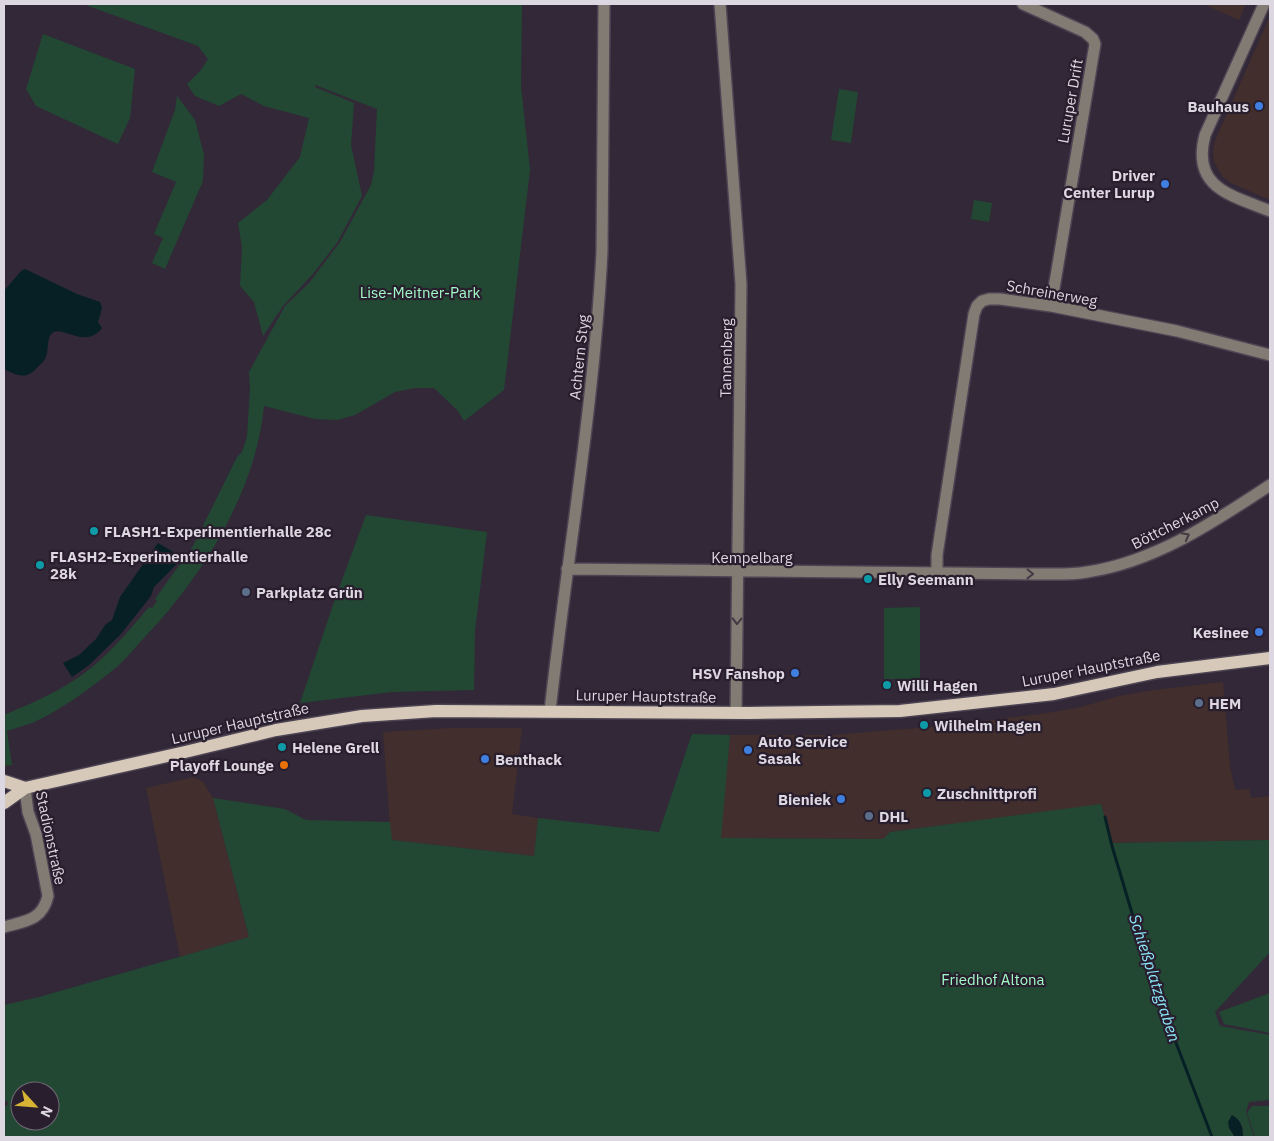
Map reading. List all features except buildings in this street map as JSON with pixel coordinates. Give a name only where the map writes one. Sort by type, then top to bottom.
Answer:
[{"type":"main road","name":"Luruper Hauptstraße","points":[[4,803],[25,788],[177,754],[253,734],[362,716],[436,710],[736,713],[900,710],[1054,694],[1157,672],[1270,658]]},
{"type":"main road","points":[[4,781],[25,788]]},
{"type":"street","name":"Achtern Styg","points":[[550,711],[590,395],[600,292],[604,4]]},
{"type":"street","name":"Tannenberg","points":[[720,4],[741,284],[736,713]]},
{"type":"street","name":"Luruper Drift","points":[[1023,4],[1086,32],[1093,39],[1094,44],[1051,306]]},
{"type":"street","points":[[1264,4],[1205,135],[1202,146],[1202,158],[1204,170],[1218,188],[1270,211]]},
{"type":"street","name":"Schreinerweg","points":[[937,572],[939,545],[974,314],[977,306],[982,301],[989,298],[1051,306],[1177,331],[1270,355]]},
{"type":"street","name":"Böttcherkamp","points":[[937,572],[1066,574],[1122,565],[1155,552],[1223,516],[1270,485]]},
{"type":"street","name":"Kempelbarg","points":[[567,569],[738,572],[937,572]]},
{"type":"street","name":"Stadionstraße","points":[[4,927],[34,918],[46,906],[48,896],[36,834],[28,812],[25,788]]},
{"type":"shaded area","points":[[1203,4],[1246,4],[1239,20]]},
{"type":"shaded area","points":[[1270,16],[1270,200],[1231,183],[1223,177],[1214,162],[1213,152],[1214,143]]},
{"type":"shaded area","points":[[25,269],[77,294],[100,302],[102,308],[98,322],[102,328],[96,334],[89,337],[58,331],[54,332],[51,334],[44,360],[32,372],[20,375],[4,369],[4,291],[21,271]]},
{"type":"shaded area","points":[[158,543],[180,556],[176,565],[154,587],[151,596],[121,634],[89,665],[72,677],[63,663],[79,655],[96,639],[105,625],[112,620],[120,597]]},
{"type":"shaded area","points":[[1223,682],[1230,766],[1235,790],[1249,789],[1251,798],[1270,796],[1270,840],[1112,843],[1101,805],[890,832],[883,839],[720,838],[730,735],[831,735],[943,726],[1047,713],[1153,690]]},
{"type":"shaded area","points":[[451,728],[522,728],[512,814],[538,818],[534,856],[391,840],[383,732]]},
{"type":"shaded area","points":[[194,777],[203,782],[213,798],[249,937],[180,957],[146,788]]},
{"type":"shaded area","points":[[1232,1115],[1241,1124],[1243,1137],[1235,1137],[1229,1128],[1228,1122]]},
{"type":"green space","name":"Lise-Meitner-Park","points":[[83,4],[522,4],[521,86],[530,170],[504,390],[464,421],[458,411],[434,388],[415,388],[395,392],[355,415],[337,420],[315,419],[264,406],[259,438],[250,470],[238,501],[223,531],[186,588],[128,656],[108,674],[55,711],[32,723],[7,731],[12,765],[4,766],[4,715],[60,689],[81,676],[99,661],[122,639],[149,607],[152,608],[157,601],[155,599],[193,546],[237,457],[242,452],[247,437],[250,389],[249,372],[285,306],[309,283],[340,242],[371,185],[374,171],[377,109],[315,85],[315,87],[354,103],[351,145],[362,196],[337,243],[312,275],[283,306],[263,336],[254,302],[240,286],[242,248],[238,223],[267,200],[300,157],[309,118],[264,106],[241,94],[219,106],[195,96],[187,84],[201,70],[208,59],[198,46]]},
{"type":"green space","points":[[43,34],[135,69],[130,118],[118,144],[36,106],[26,89]]},
{"type":"green space","points":[[839,89],[858,92],[851,143],[831,140]]},
{"type":"green space","points":[[177,96],[195,120],[204,155],[203,181],[165,269],[152,263],[163,238],[154,234],[176,182],[152,172],[175,110]]},
{"type":"green space","points":[[974,200],[992,203],[989,222],[971,219]]},
{"type":"green space","points":[[366,515],[487,532],[475,631],[474,690],[392,692],[300,703]]},
{"type":"green space","points":[[920,607],[920,679],[884,679],[884,608]]},
{"type":"green space","name":"Friedhof Altona","points":[[692,734],[730,735],[721,838],[883,839],[890,832],[1101,804],[1112,843],[1270,840],[1270,952],[1215,1012],[1220,1026],[1270,1035],[1270,1100],[1249,1102],[1246,1112],[1254,1137],[1243,1137],[1242,1126],[1237,1118],[1229,1128],[1235,1137],[5,1137],[4,1108],[8,1104],[4,1100],[4,1005],[39,997],[249,937],[213,798],[285,809],[306,820],[390,822],[392,840],[534,856],[538,818],[659,832]]},
{"type":"green space","points":[[1270,993],[1270,1033],[1224,1024],[1219,1012]]},
{"type":"green space","points":[[1252,1106],[1270,1106],[1270,1137],[1255,1137],[1247,1113]]},
{"type":"waterway","name":"Schießplatzgraben","points":[[1105,817],[1152,980],[1212,1137]]},
{"type":"place","name":"Bauhaus","points":[[1259,106]]},
{"type":"place","name":"Driver Center Lurup","points":[[1165,184]]},
{"type":"place","name":"FLASH1-Experimentierhalle 28c","points":[[94,531]]},
{"type":"place","name":"FLASH2-Experimentierhalle 28k","points":[[40,565]]},
{"type":"place","name":"Elly Seemann","points":[[868,579]]},
{"type":"place","name":"Parkplatz Grün","points":[[246,592]]},
{"type":"place","name":"Kesinee","points":[[1259,632]]},
{"type":"place","name":"HSV Fanshop","points":[[795,673]]},
{"type":"place","name":"Willi Hagen","points":[[887,685]]},
{"type":"place","name":"HEM","points":[[1199,703]]},
{"type":"place","name":"Wilhelm Hagen","points":[[924,725]]},
{"type":"place","name":"Helene Grell","points":[[282,747]]},
{"type":"place","name":"Auto Service Sasak","points":[[748,750]]},
{"type":"place","name":"Benthack","points":[[485,759]]},
{"type":"place","name":"Playoff Lounge","points":[[284,765]]},
{"type":"place","name":"Zuschnittprofi","points":[[927,793]]},
{"type":"place","name":"Bieniek","points":[[841,799]]},
{"type":"place","name":"DHL","points":[[869,816]]}]
